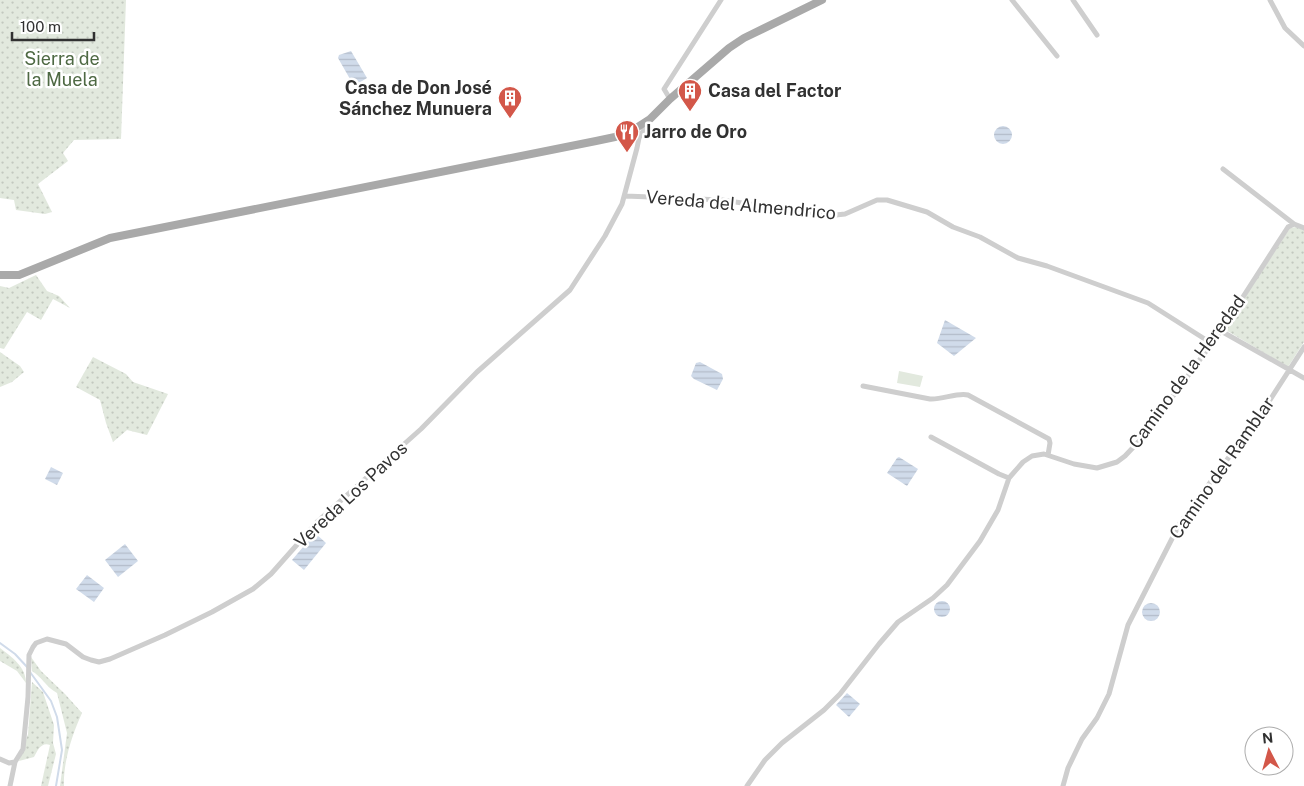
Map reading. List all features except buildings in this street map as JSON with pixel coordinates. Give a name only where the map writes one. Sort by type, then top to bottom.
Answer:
[{"type":"main road","points":[[0,276],[19,275],[110,238],[602,140],[628,133],[650,119],[670,99],[729,48],[756,30],[822,0]]},
{"type":"street","points":[[670,99],[664,89],[721,0]]},
{"type":"street","points":[[1012,0],[1057,56]]},
{"type":"street","points":[[1073,0],[1097,35]]},
{"type":"street","points":[[1270,0],[1285,28],[1304,46]]},
{"type":"street","points":[[639,138],[650,119]]},
{"type":"street","points":[[636,128],[639,138]]},
{"type":"street","name":"Vereda Los Pavos","points":[[10,786],[15,762],[23,749],[28,697],[28,655],[36,643],[47,639],[66,644],[83,657],[99,662],[104,661],[165,635],[253,589],[271,574],[318,521],[421,429],[477,372],[570,290],[605,236],[626,196],[639,138]]},
{"type":"street","points":[[1223,169],[1294,224],[1304,228]]},
{"type":"street","name":"Vereda del Almendrico","points":[[626,196],[722,200],[836,215],[846,214],[877,200],[886,200],[927,212],[953,227],[980,238],[1018,258],[1047,266],[1148,303],[1211,342]]},
{"type":"street","name":"Camino de la Heredad","points":[[1048,455],[1087,467],[1097,468],[1117,462],[1125,456],[1142,438],[1211,342],[1221,331],[1288,227],[1294,224]]},
{"type":"street","points":[[1221,331],[1304,378]]},
{"type":"street","name":"Camino del Ramblar","points":[[1063,786],[1068,768],[1082,739],[1097,718],[1109,694],[1128,625],[1171,537],[1261,414],[1304,347]]},
{"type":"street","points":[[747,786],[765,760],[782,743],[824,710],[840,694],[898,622],[947,586],[990,524],[998,510],[1009,478],[1027,459],[1036,455],[1048,455],[1049,439],[968,395],[964,394],[940,400],[863,386]]},
{"type":"street","points":[[931,436],[1009,478]]},
{"type":"street","points":[[0,759],[8,763],[15,762]]},
{"type":"green space","name":"Sierra de la Muela","points":[[0,0],[126,0],[121,139],[74,140],[63,153],[68,161],[38,184],[52,212],[45,214],[16,210],[14,200],[0,198]]},
{"type":"green space","points":[[1296,227],[1304,230],[1304,342],[1288,367],[1224,329],[1290,228]]},
{"type":"green space","points":[[36,275],[47,291],[59,296],[70,308],[53,299],[41,320],[27,312],[4,349],[0,348],[0,286],[9,288]]},
{"type":"green space","points":[[0,352],[20,366],[24,372],[12,382],[0,387]]},
{"type":"green space","points":[[93,357],[126,374],[133,382],[168,394],[147,435],[127,430],[113,442],[100,400],[76,387]]},
{"type":"green space","points":[[899,371],[923,376],[920,387],[897,383]]},
{"type":"green space","points":[[0,648],[21,667],[26,683],[17,671],[0,661]]},
{"type":"green space","points":[[31,657],[41,671],[82,713],[69,749],[64,786],[60,786],[67,733],[57,693],[32,671]]},
{"type":"green space","points":[[32,682],[43,692],[54,725],[53,743],[56,754],[48,786],[41,786],[50,745],[44,745],[38,749],[34,757],[19,761],[28,734]]},
{"type":"water","points":[[351,51],[367,78],[354,86],[338,58],[339,55]]},
{"type":"water","points":[[1003,126],[1011,131],[1012,135],[1007,143],[1003,144],[995,139],[994,135],[999,127]]},
{"type":"water","points":[[945,320],[976,338],[954,356],[937,343]]},
{"type":"water","points":[[700,362],[722,374],[723,379],[717,390],[691,376],[696,363]]},
{"type":"water","points":[[899,457],[918,469],[907,486],[887,473]]},
{"type":"water","points":[[51,467],[63,473],[57,485],[45,479]]},
{"type":"water","points":[[315,533],[326,543],[304,570],[292,560]]},
{"type":"water","points":[[125,544],[138,561],[118,577],[105,560]]},
{"type":"water","points":[[87,575],[104,588],[94,602],[76,589]]},
{"type":"water","points":[[939,601],[945,601],[950,606],[948,615],[939,617],[934,612],[934,606]]},
{"type":"water","points":[[1151,603],[1157,606],[1160,612],[1157,618],[1151,621],[1145,618],[1142,612],[1145,606]]},
{"type":"water","points":[[847,693],[860,704],[849,717],[836,705]]},
{"type":"waterway","points":[[0,643],[15,654],[28,668]]},
{"type":"waterway","points":[[30,672],[51,701],[57,717],[62,750],[56,786]]},
{"type":"place","name":"Casa del Factor","points":[[690,112]]},
{"type":"place","name":"Casa de Don José Sánchez Munuera","points":[[510,119]]},
{"type":"place","name":"Jarro de Oro","points":[[627,153]]}]
